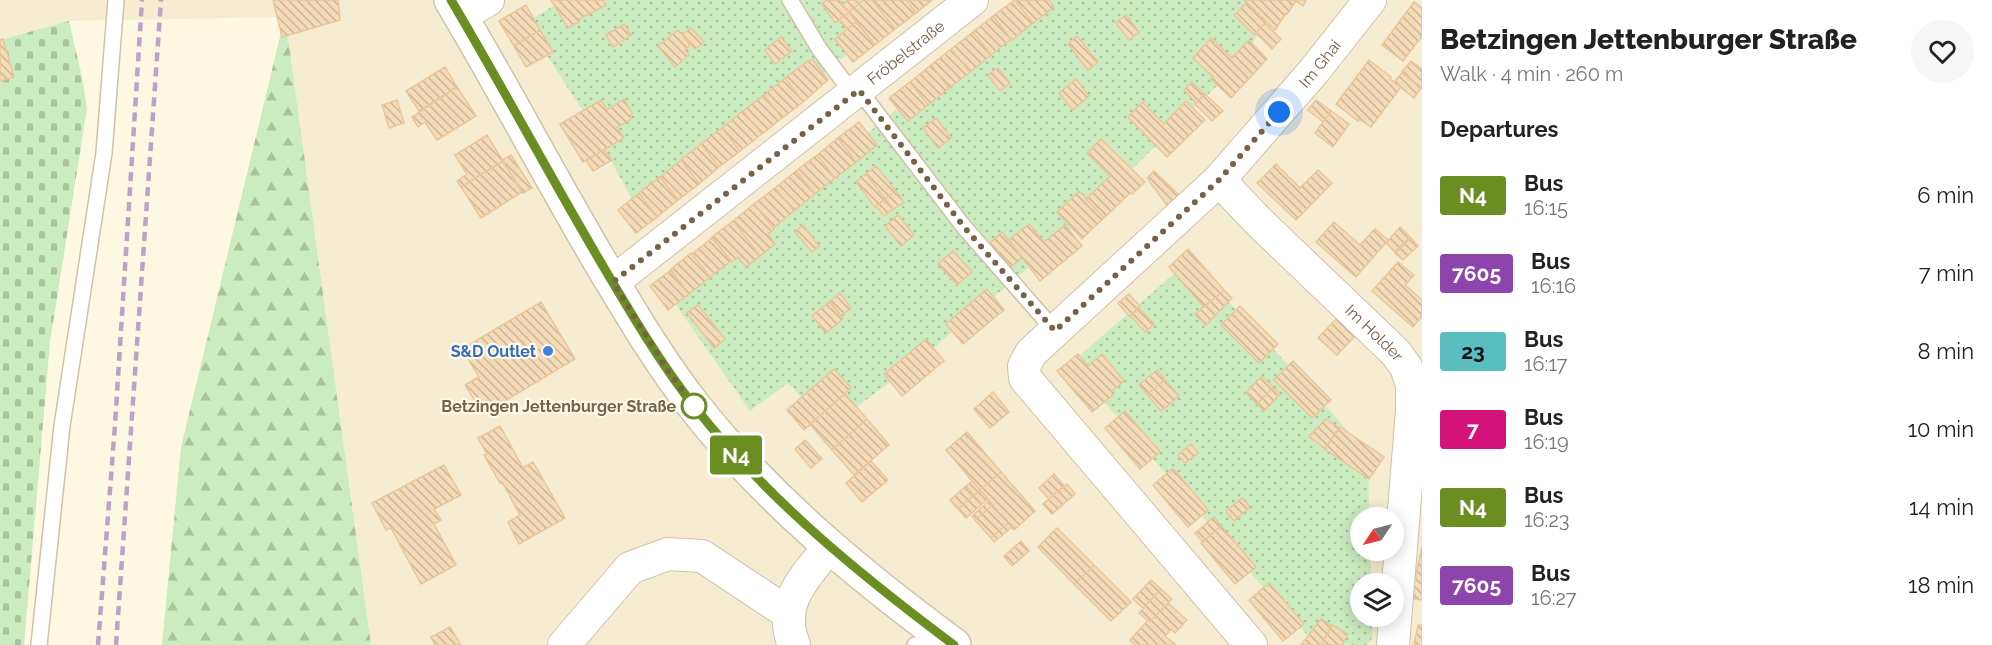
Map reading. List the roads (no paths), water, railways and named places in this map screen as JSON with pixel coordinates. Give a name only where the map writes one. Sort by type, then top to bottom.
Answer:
[{"type":"street","name":"Fröbelstraße","points":[[613,282],[972,0]]},
{"type":"street","name":"Im Ghai","points":[[1251,645],[1025,378],[1024,366],[1031,353],[1219,180],[1314,71],[1370,0]]},
{"type":"street","points":[[466,5],[613,282],[668,371],[694,406],[757,478],[788,509],[830,546],[952,644]]},
{"type":"street","name":"Im Holder","points":[[1219,180],[1259,222],[1385,342],[1406,367],[1412,386],[1412,411],[1393,645]]},
{"type":"street","points":[[794,645],[789,633],[788,614],[795,594],[830,546]]},
{"type":"street","points":[[564,645],[630,568],[668,554],[702,556],[788,614]]},
{"type":"lane","points":[[39,645],[62,426],[104,153],[116,0]]},
{"type":"lane","points":[[790,0],[820,50],[964,227],[1055,331]]},
{"type":"lane","points":[[915,645],[952,644]]},
{"type":"railway","points":[[98,645],[115,425],[142,0]]},
{"type":"railway","points":[[116,645],[161,0]]},
{"type":"place","name":"S&D Outlet","points":[[548,351]]},
{"type":"place","name":"Betzingen Jettenburger Straße","points":[[694,406]]}]
